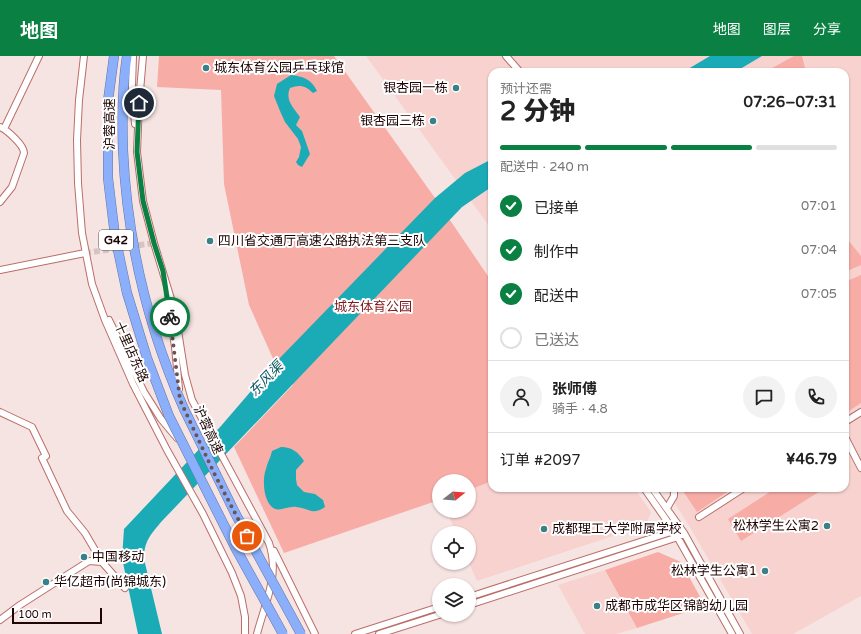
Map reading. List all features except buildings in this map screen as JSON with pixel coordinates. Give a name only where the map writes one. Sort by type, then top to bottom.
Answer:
[{"type":"highway","name":"沪蓉高速","points":[[114,56],[108,101],[108,178],[115,236],[129,300],[165,417],[187,450],[235,547],[283,634]]},
{"type":"highway","name":"沪蓉高速","points":[[127,56],[124,71],[121,115],[124,182],[131,234],[142,289],[162,354],[184,409],[231,506],[301,634]]},
{"type":"street","points":[[0,202],[12,187],[24,153],[22,146],[2,128],[39,56]]},
{"type":"street","name":"十里店东路","points":[[85,56],[79,100],[77,140],[80,204],[85,253],[92,284],[105,320],[133,384],[167,450],[204,514],[232,573],[241,596],[245,617],[245,634]]},
{"type":"street","points":[[133,56],[132,86],[137,152],[143,201],[176,319],[185,375],[192,400],[269,542],[315,634]]},
{"type":"street","points":[[137,152],[143,56]]},
{"type":"street","points":[[506,56],[516,68]]},
{"type":"street","points":[[0,270],[85,253]]},
{"type":"street","points":[[163,271],[175,347],[180,400]]},
{"type":"street","points":[[92,284],[144,392],[165,417]]},
{"type":"street","points":[[0,412],[32,427],[46,456],[42,458],[67,511],[85,532],[102,562],[125,588]]},
{"type":"street","points":[[849,420],[861,412]]},
{"type":"street","points":[[849,445],[861,468]]},
{"type":"street","points":[[647,492],[677,529],[684,533],[740,634]]},
{"type":"street","points":[[655,492],[667,508],[677,529],[678,537],[732,634]]},
{"type":"street","points":[[667,508],[674,496],[674,492]]},
{"type":"street","points":[[700,517],[738,492]]},
{"type":"street","points":[[476,595],[677,529]]},
{"type":"street","points":[[476,603],[678,537],[684,533]]},
{"type":"street","points":[[257,634],[265,608],[273,572],[273,558],[269,542]]},
{"type":"street","points":[[0,620],[20,605],[89,561],[102,562]]},
{"type":"street","points":[[355,634],[432,609]]},
{"type":"street","points":[[379,634],[432,617]]},
{"type":"shaded area","points":[[366,56],[861,56],[861,596],[793,634],[752,634],[688,524],[668,492],[849,492],[849,68],[488,68],[488,224]]},
{"type":"shaded area","name":"成都理工大学附属学校","points":[[488,483],[488,492],[637,492],[651,512],[646,525],[477,581],[472,570],[476,570],[476,526],[453,526],[450,518],[476,518],[476,487]]},
{"type":"shaded area","name":"成都市成华区锦韵幼儿园","points":[[605,570],[637,628],[616,634],[585,634],[558,585]]},
{"type":"green space","name":"城东体育公园","points":[[159,56],[334,56],[435,198],[488,276],[488,483],[476,487],[476,474],[432,474],[432,502],[284,553],[234,447],[293,385],[275,363],[249,305],[224,184],[221,90],[157,87]]},
{"type":"green space","points":[[794,56],[802,56],[805,68],[772,68]]},
{"type":"green space","points":[[849,241],[861,256],[861,265],[849,270]]},
{"type":"green space","points":[[861,275],[861,403],[849,411],[849,280]]},
{"type":"green space","points":[[684,492],[727,492],[697,512]]},
{"type":"green space","points":[[770,492],[819,492],[741,541],[728,519]]},
{"type":"green space","points":[[658,552],[681,562],[705,606],[637,628],[605,570]]},
{"type":"water","points":[[710,56],[762,56],[742,68],[690,68]]},
{"type":"water","points":[[291,75],[307,79],[313,84],[317,91],[313,93],[305,87],[297,86],[290,88],[288,96],[292,107],[300,117],[296,125],[302,131],[310,154],[302,167],[296,162],[299,157],[301,147],[298,139],[285,122],[274,96],[277,84]]},
{"type":"water","name":"东风渠","points":[[488,161],[488,190],[462,207],[151,534],[145,547],[144,559],[162,634],[138,634],[122,558],[124,529],[221,426],[275,363],[435,198],[465,173]]},
{"type":"water","points":[[281,447],[292,449],[304,461],[296,470],[297,485],[304,492],[315,494],[323,500],[325,507],[321,510],[310,511],[296,507],[275,509],[268,502],[264,490],[264,479],[267,464],[272,451]]},
{"type":"tunnel","points":[[85,253],[154,243]]},
{"type":"way so far","points":[[170,317],[175,347],[180,400],[214,473],[247,536]]},
{"type":"place","name":"城东体育公园乒乓球馆","points":[[206,68]]},
{"type":"place","name":"银杏园一栋","points":[[456,88]]},
{"type":"place","name":"银杏园三栋","points":[[433,121]]},
{"type":"place","name":"四川省交通厅高速公路执法第三支队","points":[[210,241]]},
{"type":"place","name":"松林学生公寓2","points":[[827,526]]},
{"type":"place","name":"成都理工大学附属学校","points":[[544,529]]},
{"type":"place","name":"中国移动","points":[[84,557]]},
{"type":"place","name":"松林学生公寓1","points":[[765,571]]},
{"type":"place","name":"华亿超市(尚锦城东)","points":[[46,582]]},
{"type":"place","name":"成都市成华区锦韵幼儿园","points":[[597,606]]},
{"type":"route","points":[[139,103],[137,152],[143,201],[163,271],[170,317]]}]
